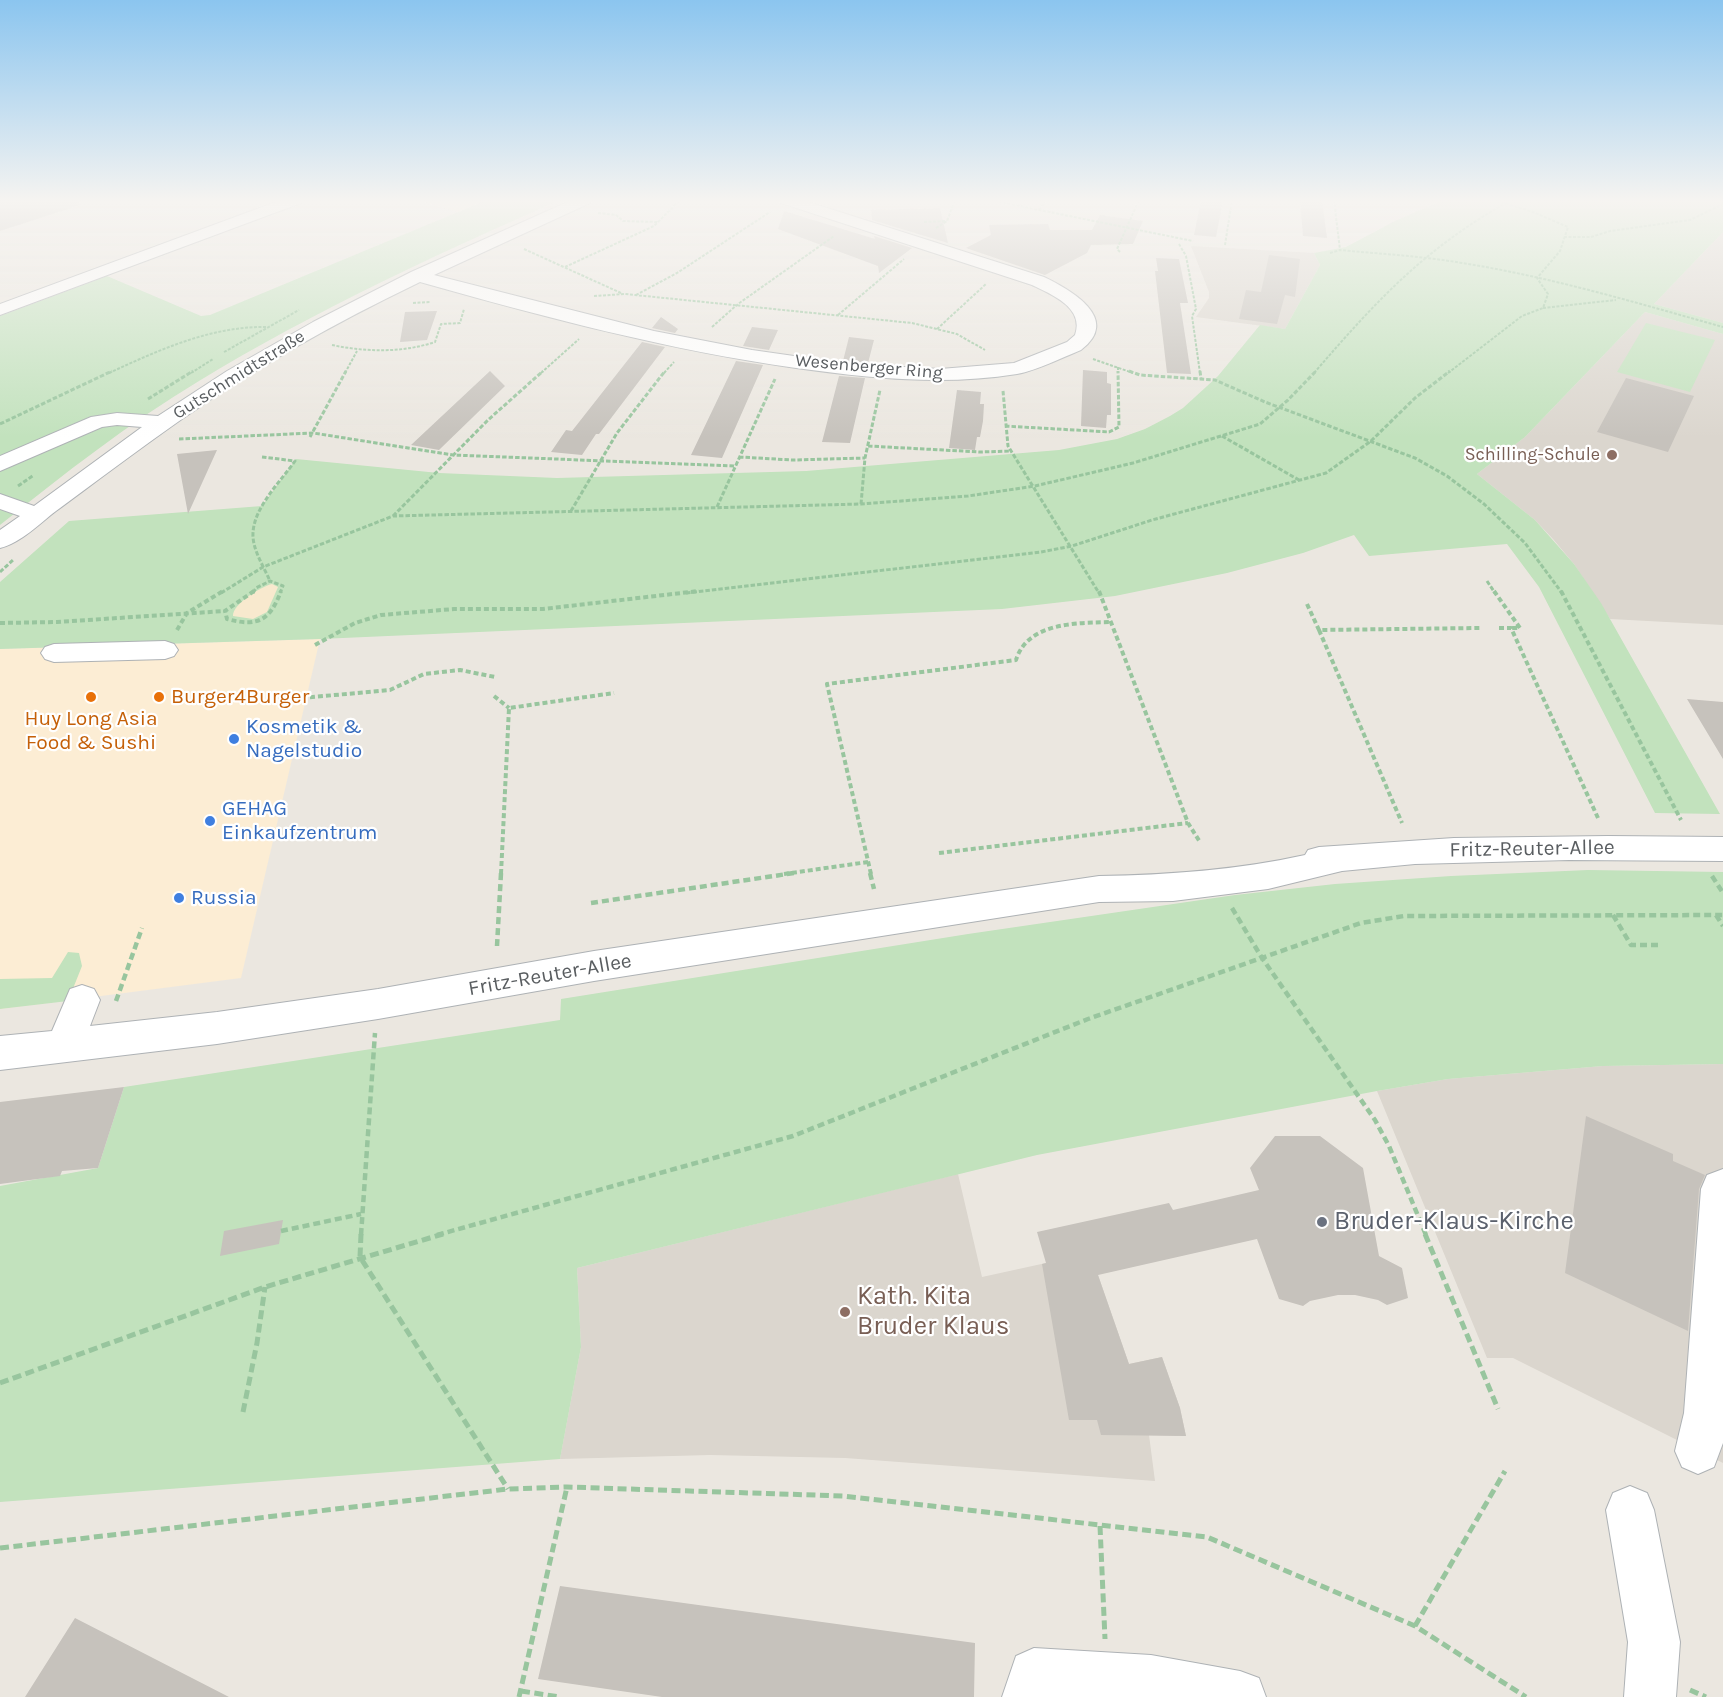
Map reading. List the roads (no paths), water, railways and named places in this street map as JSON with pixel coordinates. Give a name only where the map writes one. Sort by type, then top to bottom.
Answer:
[{"type":"street","points":[[0,310],[83,279]]},
{"type":"street","name":"Gutschmidtstraße","points":[[0,541],[168,431],[234,376],[298,337],[411,279]]},
{"type":"street","name":"Wesenberger Ring","points":[[428,279],[596,325],[783,360],[885,372],[937,374],[1001,370],[1042,362],[1067,351],[1083,339],[1087,331],[1087,321],[1083,313],[1064,294],[1028,279]]},
{"type":"street","points":[[0,464],[98,421],[136,419],[168,431]]},
{"type":"street","points":[[0,501],[39,515]]},
{"type":"street","name":"Gutschmidtstraße","points":[[0,557],[39,515]]},
{"type":"street","points":[[54,653],[165,650]]},
{"type":"street","name":"Fritz-Reuter-Allee","points":[[0,1053],[217,1028],[378,1004],[594,966],[1098,889],[1173,888],[1268,876],[1341,859],[1414,852],[1622,847],[1715,859]]},
{"type":"street","points":[[64,1046],[82,1000]]},
{"type":"street","points":[[1709,1428],[1721,1189],[1723,1189]]},
{"type":"street","points":[[1630,1510],[1654,1642],[1650,1697]]},
{"type":"street","points":[[1028,1697],[1034,1674],[1151,1681],[1240,1697]]},
{"type":"place","name":"Schilling-Schule","points":[[1612,455]]},
{"type":"place","name":"Huy Long Asia Food & Sushi","points":[[91,697]]},
{"type":"place","name":"Burger4Burger","points":[[159,697]]},
{"type":"place","name":"Kosmetik & Nagelstudio","points":[[234,739]]},
{"type":"place","name":"GEHAG Einkaufzentrum","points":[[210,821]]},
{"type":"place","name":"Russia","points":[[179,898]]},
{"type":"place","name":"Bruder-Klaus-Kirche","points":[[1322,1222]]},
{"type":"place","name":"Kath. Kita Bruder Klaus","points":[[845,1312]]}]
